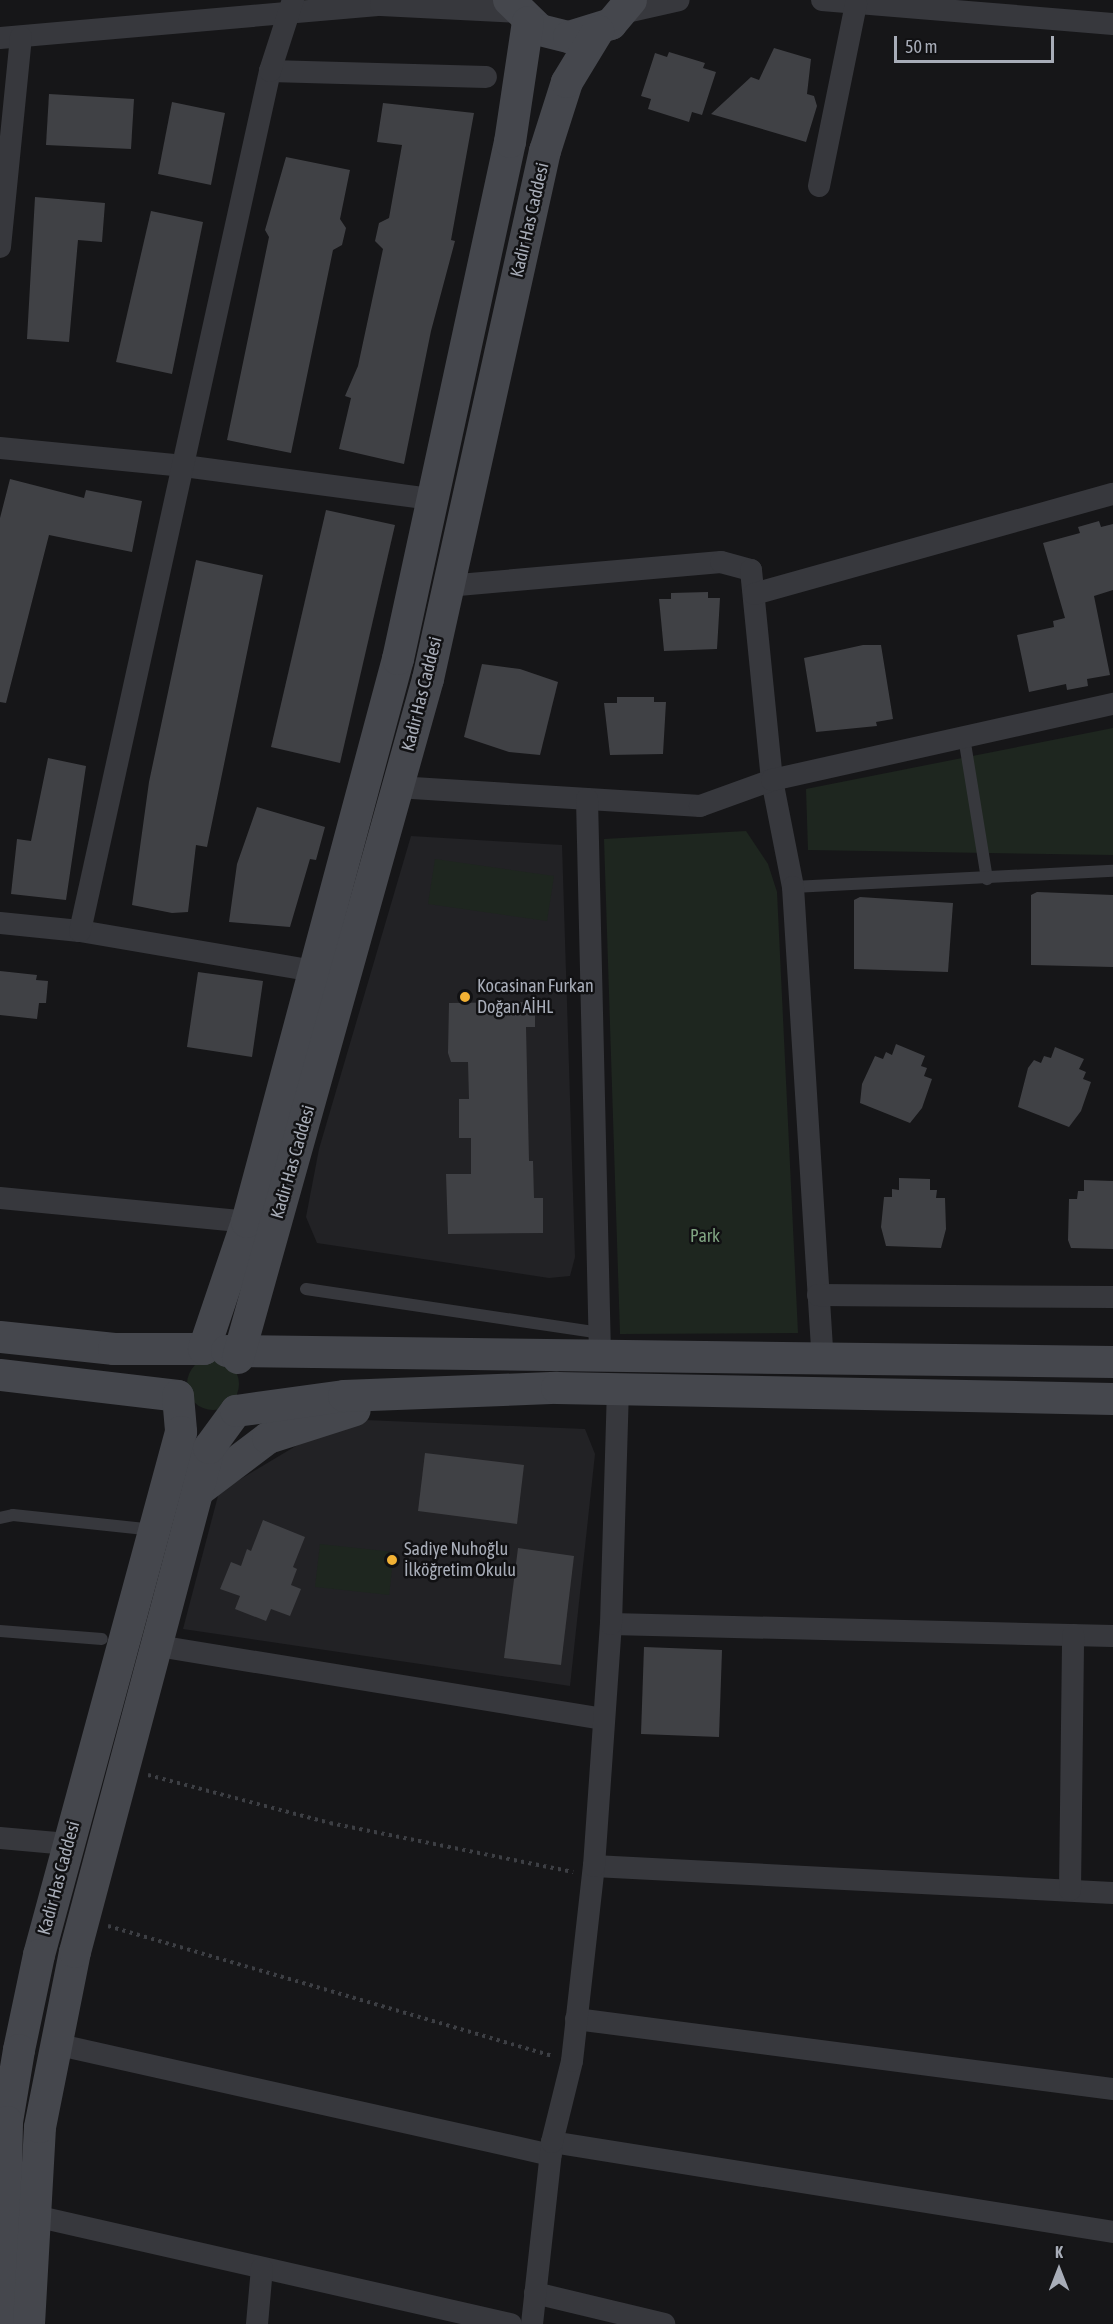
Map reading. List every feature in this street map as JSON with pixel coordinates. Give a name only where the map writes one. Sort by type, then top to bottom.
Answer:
[{"type":"street","points":[[0,247],[11,38],[291,8],[386,2],[518,11],[554,35],[617,15],[679,0]]},
{"type":"street","points":[[822,0],[1113,24]]},
{"type":"street","points":[[819,186],[856,4]]},
{"type":"street","points":[[80,932],[270,71],[291,8]]},
{"type":"street","name":"Kadir Has Caddesi","points":[[227,1353],[247,1222],[398,659],[510,142],[518,11]]},
{"type":"street","name":"Kadir Has Caddesi","points":[[227,1353],[398,787],[447,586],[545,151],[567,82],[617,15]]},
{"type":"street","points":[[270,71],[486,78]]},
{"type":"street","points":[[0,448],[184,466],[432,499]]},
{"type":"street","points":[[754,594],[1113,494]]},
{"type":"street","points":[[447,586],[721,562],[751,570],[772,780],[792,887],[823,1358]]},
{"type":"street","points":[[398,787],[700,806],[772,780],[1113,704]]},
{"type":"street","points":[[588,799],[600,1343]]},
{"type":"street","points":[[0,923],[80,932],[313,971]]},
{"type":"street","points":[[0,1198],[247,1222]]},
{"type":"street","points":[[818,1295],[1113,1297]]},
{"type":"street","points":[[0,1337],[114,1349],[227,1353],[600,1343],[823,1358],[1113,1362]]},
{"type":"street","points":[[178,1396],[184,1363],[227,1353]]},
{"type":"street","points":[[227,1353],[249,1379],[248,1391],[236,1411]]},
{"type":"street","points":[[0,1375],[178,1396],[204,1419],[227,1417],[236,1411],[310,1399],[429,1393],[618,1389],[1113,1399]]},
{"type":"street","points":[[532,2324],[552,2149],[572,2061],[594,1866],[611,1624],[618,1389]]},
{"type":"street","points":[[198,1491],[238,1456],[281,1432],[429,1393]]},
{"type":"street","name":"Kadir Has Caddesi","points":[[3,2324],[3,2140],[19,2050],[68,1844],[179,1443],[178,1396]]},
{"type":"street","name":"Kadir Has Caddesi","points":[[29,2324],[40,2127],[55,2044],[84,1920],[209,1448],[236,1411]]},
{"type":"street","points":[[611,1624],[1113,1636]]},
{"type":"street","points":[[1070,1890],[1073,1635]]},
{"type":"street","points":[[158,1646],[604,1719]]},
{"type":"street","points":[[0,1838],[68,1844]]},
{"type":"street","points":[[594,1866],[1113,1893]]},
{"type":"street","points":[[576,2019],[1113,2089]]},
{"type":"street","points":[[55,2044],[552,2149],[1113,2232]]},
{"type":"street","points":[[35,2216],[511,2324]]},
{"type":"street","points":[[257,2324],[262,2268]]},
{"type":"street","points":[[535,2294],[664,2324]]},
{"type":"lane","points":[[964,737],[987,879]]},
{"type":"lane","points":[[792,887],[1113,871]]},
{"type":"lane","points":[[306,1289],[600,1343]]},
{"type":"lane","points":[[0,1518],[13,1515],[154,1530]]},
{"type":"lane","points":[[0,1631],[102,1639]]},
{"type":"path","points":[[124,1769],[330,1823],[544,1869],[569,1873],[594,1866]]},
{"type":"path","points":[[84,1920],[572,2061]]},
{"type":"shaded area","name":"Kocasinan Furkan Doğan AİHL","points":[[411,836],[562,845],[575,1257],[570,1276],[549,1278],[317,1243],[306,1217],[319,1149]]},
{"type":"shaded area","name":"Sadiye Nuhoğlu İlköğretim Okulu","points":[[341,1419],[585,1429],[595,1454],[570,1686],[183,1629],[219,1492]]},
{"type":"green space","points":[[1113,728],[1113,855],[808,850],[806,789]]},
{"type":"green space","name":"Park","points":[[746,831],[768,864],[777,892],[798,1333],[620,1334],[604,839]]},
{"type":"green space","points":[[435,859],[554,876],[547,921],[428,904]]},
{"type":"green space","points":[[213,1358],[227,1362],[235,1370],[239,1384],[235,1398],[227,1406],[213,1410],[199,1406],[191,1398],[187,1384],[191,1370],[199,1362]]},
{"type":"green space","points":[[320,1544],[394,1552],[389,1595],[315,1587]]},
{"type":"building","points":[[774,48],[811,59],[807,94],[814,96],[817,106],[806,142],[711,114],[751,77],[759,80]]},
{"type":"building","points":[[669,52],[705,63],[703,68],[716,72],[702,115],[692,112],[689,122],[648,109],[651,99],[641,96],[655,53],[667,57]]},
{"type":"building","points":[[49,94],[134,99],[131,149],[46,145]]},
{"type":"building","points":[[172,102],[225,113],[211,185],[158,174]]},
{"type":"building","points":[[383,103],[474,113],[451,240],[455,241],[431,331],[404,464],[339,449],[351,398],[345,396],[358,366],[383,249],[375,241],[379,223],[389,218],[402,145],[377,142]]},
{"type":"building","points":[[286,157],[350,170],[340,219],[346,228],[342,245],[333,250],[291,453],[227,440],[269,237],[265,230]]},
{"type":"building","points":[[35,197],[105,203],[102,242],[78,240],[69,342],[27,339]]},
{"type":"building","points":[[151,211],[203,222],[172,374],[116,362]]},
{"type":"building","points":[[10,479],[84,498],[86,490],[142,501],[132,552],[49,535],[6,703],[0,702],[0,518]]},
{"type":"building","points":[[326,510],[395,525],[340,763],[271,747]]},
{"type":"building","points":[[1099,521],[1101,527],[1113,524],[1113,590],[1094,596],[1110,675],[1087,679],[1088,686],[1067,690],[1066,684],[1029,692],[1017,635],[1054,627],[1053,621],[1065,618],[1043,543],[1080,533],[1078,527]]},
{"type":"building","points":[[196,560],[263,575],[207,847],[196,845],[188,912],[172,913],[132,905],[149,782]]},
{"type":"building","points":[[708,592],[708,598],[720,598],[717,649],[664,651],[659,599],[671,599],[671,593]]},
{"type":"building","points":[[863,645],[881,645],[893,719],[876,722],[877,726],[816,732],[804,658]]},
{"type":"building","points":[[482,664],[520,669],[558,682],[540,755],[509,752],[464,737]]},
{"type":"building","points":[[617,697],[654,697],[654,702],[666,702],[663,754],[610,755],[604,703],[617,703]]},
{"type":"building","points":[[48,758],[86,766],[66,900],[11,894],[17,839],[31,841]]},
{"type":"building","points":[[257,807],[325,827],[316,860],[310,859],[290,927],[229,922],[237,864]]},
{"type":"building","points":[[1037,892],[1113,895],[1113,967],[1031,965],[1031,895]]},
{"type":"building","points":[[860,897],[953,903],[948,972],[854,969],[854,900]]},
{"type":"building","points":[[0,971],[37,975],[36,980],[48,981],[46,1003],[39,1003],[37,1019],[0,1015]]},
{"type":"building","points":[[198,972],[263,981],[252,1057],[187,1047]]},
{"type":"building","points":[[535,1002],[535,1027],[526,1027],[529,1161],[533,1161],[534,1198],[543,1198],[543,1233],[448,1234],[446,1174],[471,1174],[471,1138],[459,1138],[459,1099],[469,1099],[468,1062],[451,1062],[448,1053],[449,1003]]},
{"type":"building","points":[[896,1044],[925,1056],[921,1066],[927,1068],[924,1076],[932,1079],[922,1108],[910,1123],[860,1103],[862,1084],[875,1056],[883,1059],[886,1052],[892,1055]]},
{"type":"building","points":[[1055,1047],[1084,1059],[1079,1069],[1086,1072],[1083,1079],[1091,1082],[1081,1111],[1069,1127],[1018,1107],[1028,1068],[1034,1060],[1041,1063],[1044,1056],[1051,1058]]},
{"type":"building","points":[[899,1178],[930,1179],[930,1190],[937,1190],[936,1198],[945,1198],[946,1229],[941,1248],[886,1246],[881,1227],[884,1197],[892,1197],[892,1189],[899,1190]]},
{"type":"building","points":[[1084,1180],[1113,1181],[1113,1249],[1071,1248],[1068,1240],[1069,1199],[1077,1199],[1078,1191],[1084,1191]]},
{"type":"building","points":[[425,1453],[524,1465],[517,1524],[418,1511]]},
{"type":"building","points":[[263,1520],[305,1537],[293,1567],[297,1569],[291,1585],[301,1589],[290,1616],[271,1609],[266,1621],[235,1609],[240,1596],[220,1589],[231,1562],[241,1566],[247,1549],[251,1551]]},
{"type":"building","points":[[518,1548],[574,1556],[561,1665],[504,1658]]},
{"type":"building","points":[[644,1647],[722,1650],[719,1737],[641,1734]]},
{"type":"place","name":"Kocasinan Furkan Doğan AİHL","points":[[465,997]]},
{"type":"place","name":"Sadiye Nuhoğlu İlköğretim Okulu","points":[[392,1560]]}]
